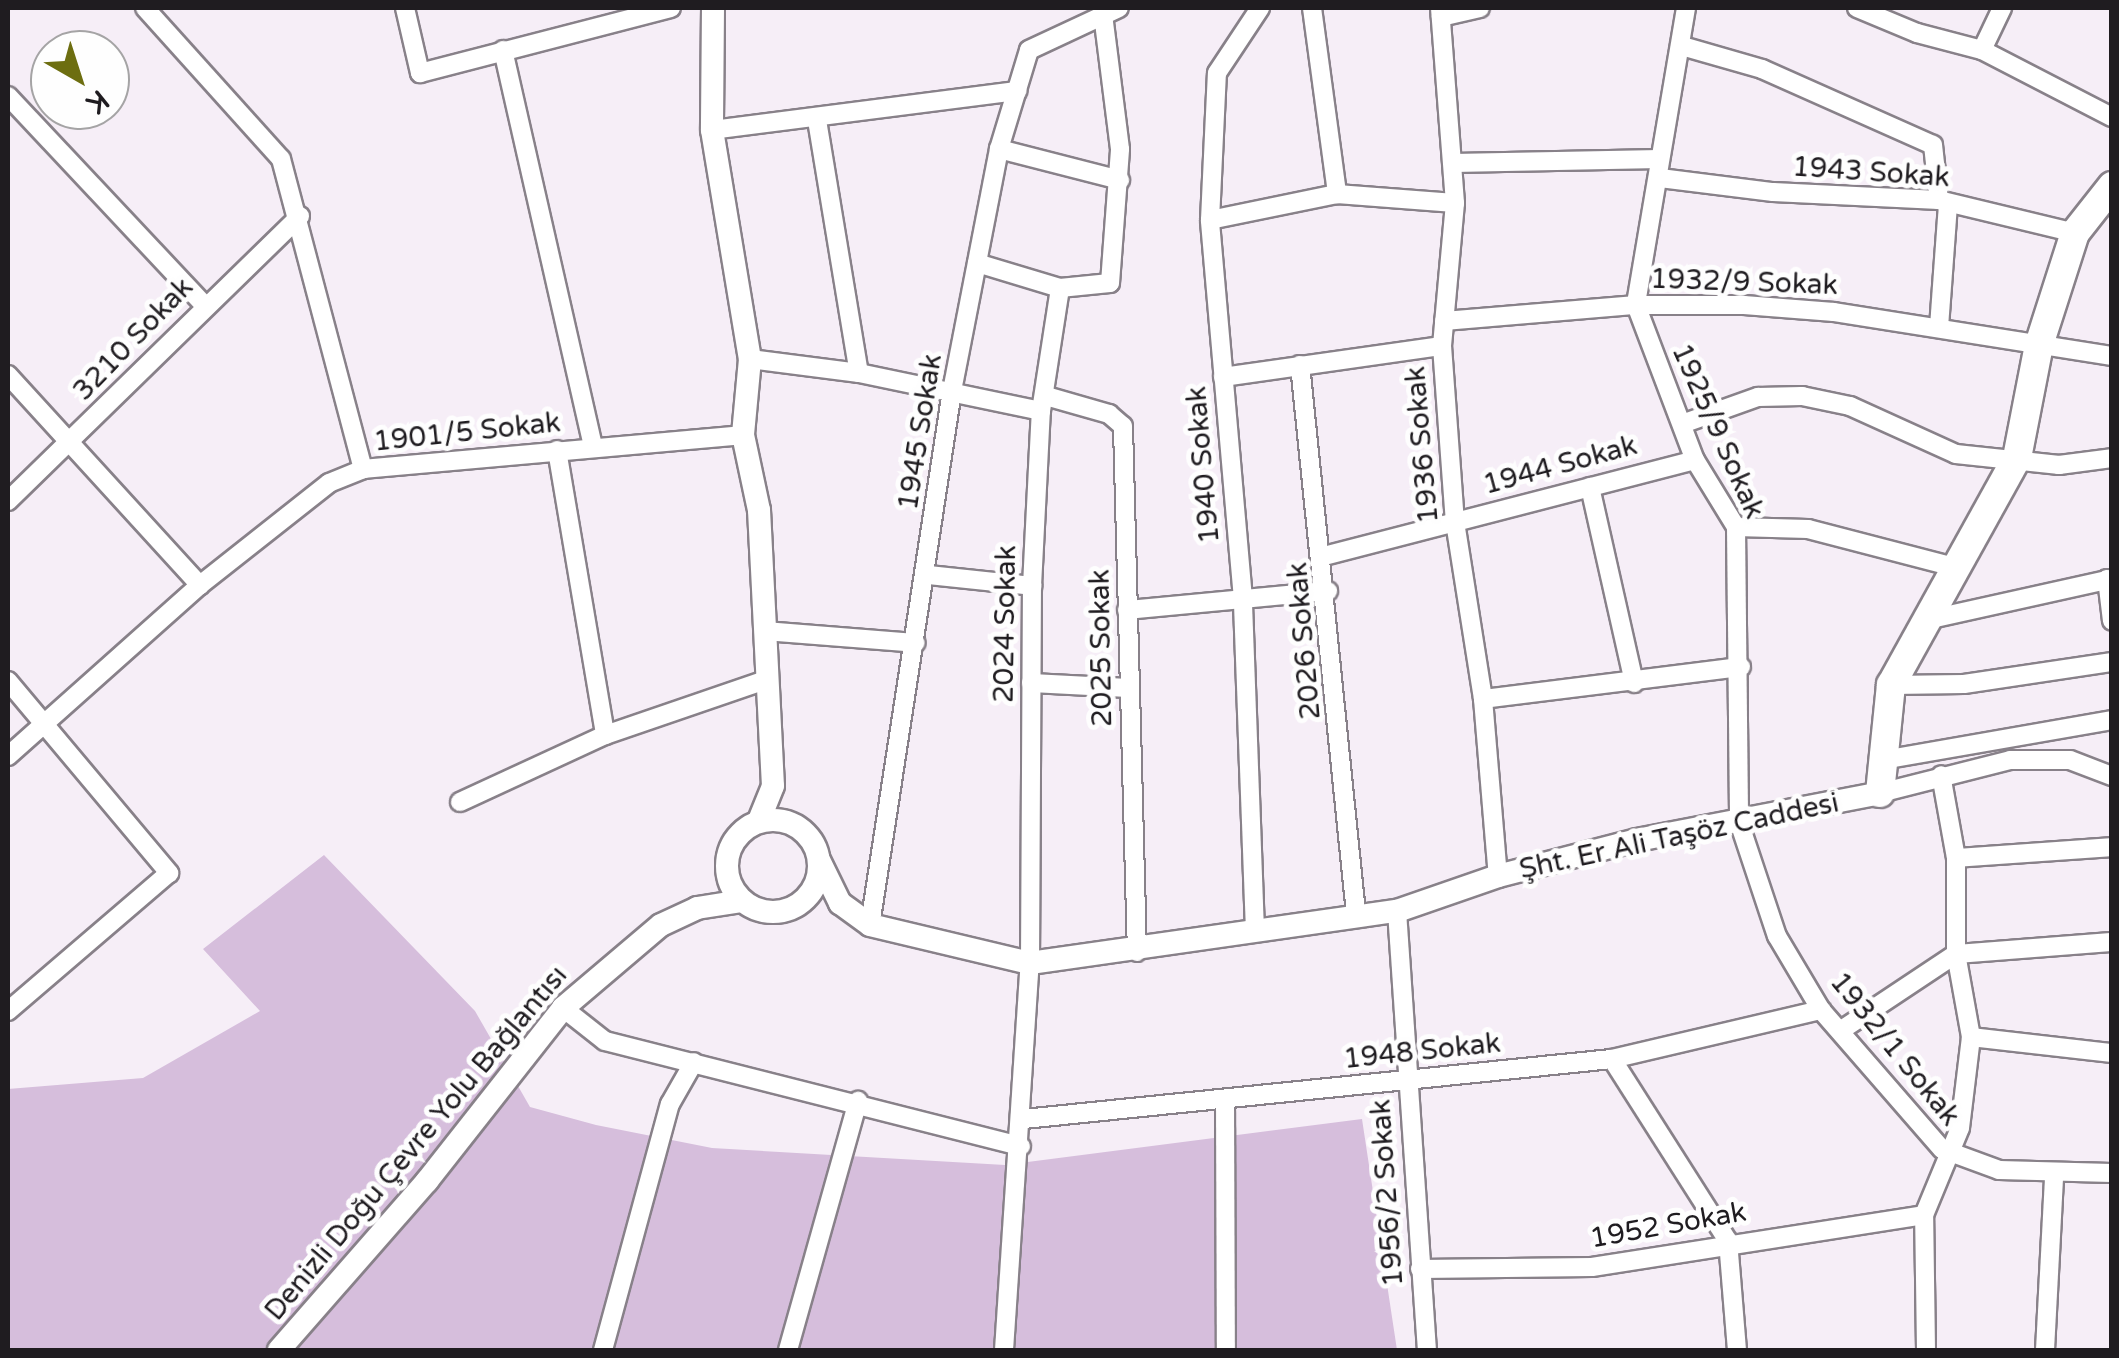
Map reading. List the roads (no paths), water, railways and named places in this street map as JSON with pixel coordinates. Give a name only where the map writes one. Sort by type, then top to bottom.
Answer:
[{"type":"main road","points":[[1880,794],[1891,685],[1921,622],[1958,568],[2017,458],[2040,345],[2075,233],[2112,186]]},
{"type":"street","points":[[405,8],[420,73],[670,8]]},
{"type":"street","points":[[713,8],[712,130],[750,359],[744,436],[759,510],[772,786],[759,821],[729,850],[728,879],[742,901],[765,912],[801,904],[840,904],[820,862],[772,786]]},
{"type":"street","name":"1940 Sokak","points":[[1255,931],[1244,600],[1210,220],[1217,72],[1260,8]]},
{"type":"street","points":[[1312,8],[1337,194]]},
{"type":"street","points":[[1441,12],[1480,8]]},
{"type":"street","points":[[1636,306],[1686,8]]},
{"type":"street","points":[[1858,8],[1917,33],[1982,50],[2112,117]]},
{"type":"street","points":[[1982,50],[2002,8]]},
{"type":"street","points":[[148,9],[282,159],[300,216],[363,470]]},
{"type":"street","points":[[978,264],[1060,288],[1110,283],[1120,180],[1111,10]]},
{"type":"street","name":"1945 Sokak","points":[[870,925],[928,575],[952,392],[1000,149],[1028,50],[1111,10]]},
{"type":"street","name":"1936 Sokak","points":[[1441,12],[1455,202],[1442,346],[1455,522],[1483,698],[1498,876]]},
{"type":"street","points":[[1682,46],[1762,69],[1933,145],[1943,201],[1939,327]]},
{"type":"street","points":[[503,50],[593,447]]},
{"type":"street","points":[[712,130],[817,120],[1018,92]]},
{"type":"street","points":[[8,96],[204,305]]},
{"type":"street","points":[[817,120],[859,373]]},
{"type":"street","points":[[1000,149],[1120,180]]},
{"type":"street","name":"1943 Sokak","points":[[1453,163],[1660,168],[1773,192],[1943,201],[2075,233]]},
{"type":"street","points":[[1210,220],[1337,194],[1455,202]]},
{"type":"street","name":"3210 Sokak","points":[[8,501],[204,305],[300,216]]},
{"type":"street","name":"2024 Sokak","points":[[1004,1350],[1024,1119],[1030,964],[1032,586],[1044,404],[1060,288]]},
{"type":"street","name":"1932/9 Sokak","points":[[1444,321],[1636,306],[1744,304],[1939,327],[2112,356]]},
{"type":"street","name":"1925/9 Sokak","points":[[1636,306],[1695,460],[1736,527],[1741,667],[1739,822]]},
{"type":"street","points":[[1223,377],[1442,346]]},
{"type":"street","points":[[750,359],[1044,404]]},
{"type":"street","name":"2026 Sokak","points":[[1300,365],[1328,591],[1356,913]]},
{"type":"street","points":[[8,375],[200,585]]},
{"type":"street","points":[[1682,424],[1758,397],[1802,396],[1850,406],[1956,454],[2059,464],[2112,458]]},
{"type":"street","name":"2025 Sokak","points":[[1044,404],[1109,414],[1123,426],[1136,952]]},
{"type":"street","name":"1901/5 Sokak","points":[[8,756],[200,585],[329,483],[363,470],[744,436]]},
{"type":"street","points":[[557,450],[606,735]]},
{"type":"street","name":"1944 Sokak","points":[[1324,556],[1695,460]]},
{"type":"street","points":[[1590,487],[1634,684]]},
{"type":"street","points":[[1736,527],[1808,529],[1958,568]]},
{"type":"street","points":[[928,575],[1032,586]]},
{"type":"street","points":[[1921,622],[2109,579],[2112,621]]},
{"type":"street","points":[[1127,610],[1328,591]]},
{"type":"street","points":[[764,630],[916,643]]},
{"type":"street","points":[[1891,685],[1964,684],[2112,662]]},
{"type":"street","points":[[1483,698],[1634,684],[1741,667]]},
{"type":"street","points":[[460,802],[606,735],[766,680]]},
{"type":"street","points":[[8,682],[169,872],[8,1011]]},
{"type":"street","points":[[1031,684],[1129,688]]},
{"type":"street","points":[[1883,760],[2112,720]]},
{"type":"street","points":[[1880,794],[2010,760],[2070,760],[2112,776]]},
{"type":"street","points":[[1926,1350],[1924,1215],[1960,1128],[1971,1036],[1956,954],[1956,858],[1941,775]]},
{"type":"street","name":"Şht. Er Ali Taşöz Caddesi","points":[[840,904],[870,925],[1030,964],[1136,952],[1356,913],[1397,911],[1498,876],[1880,794]]},
{"type":"street","points":[[759,821],[800,828]]},
{"type":"street","name":"1932/1 Sokak","points":[[1739,822],[1777,936],[1821,1010],[1894,1100],[1948,1153],[1999,1170],[2054,1176],[2112,1173]]},
{"type":"street","points":[[1956,858],[2112,847]]},
{"type":"street","points":[[801,904],[820,862]]},
{"type":"street","points":[[697,908],[728,879]]},
{"type":"street","points":[[697,908],[742,901]]},
{"type":"street","name":"Denizli Doğu Çevre Yolu Bağlantısı","points":[[280,1350],[427,1181],[563,1008],[660,924],[697,908]]},
{"type":"street","name":"1956/2 Sokak","points":[[1397,911],[1427,1350]]},
{"type":"street","points":[[1840,1031],[1956,954],[2112,942]]},
{"type":"street","points":[[563,1008],[605,1041],[858,1101],[1021,1146]]},
{"type":"street","name":"1948 Sokak","points":[[1024,1119],[1612,1060],[1821,1010]]},
{"type":"street","points":[[1971,1036],[2112,1052]]},
{"type":"street","points":[[1612,1060],[1728,1241],[1737,1350]]},
{"type":"street","points":[[603,1350],[670,1104],[694,1062]]},
{"type":"street","points":[[1226,1100],[1226,1350]]},
{"type":"street","points":[[788,1350],[858,1101]]},
{"type":"street","points":[[2045,1350],[2054,1176]]},
{"type":"street","name":"1952 Sokak","points":[[1420,1269],[1592,1267],[1728,1241],[1924,1215]]}]
